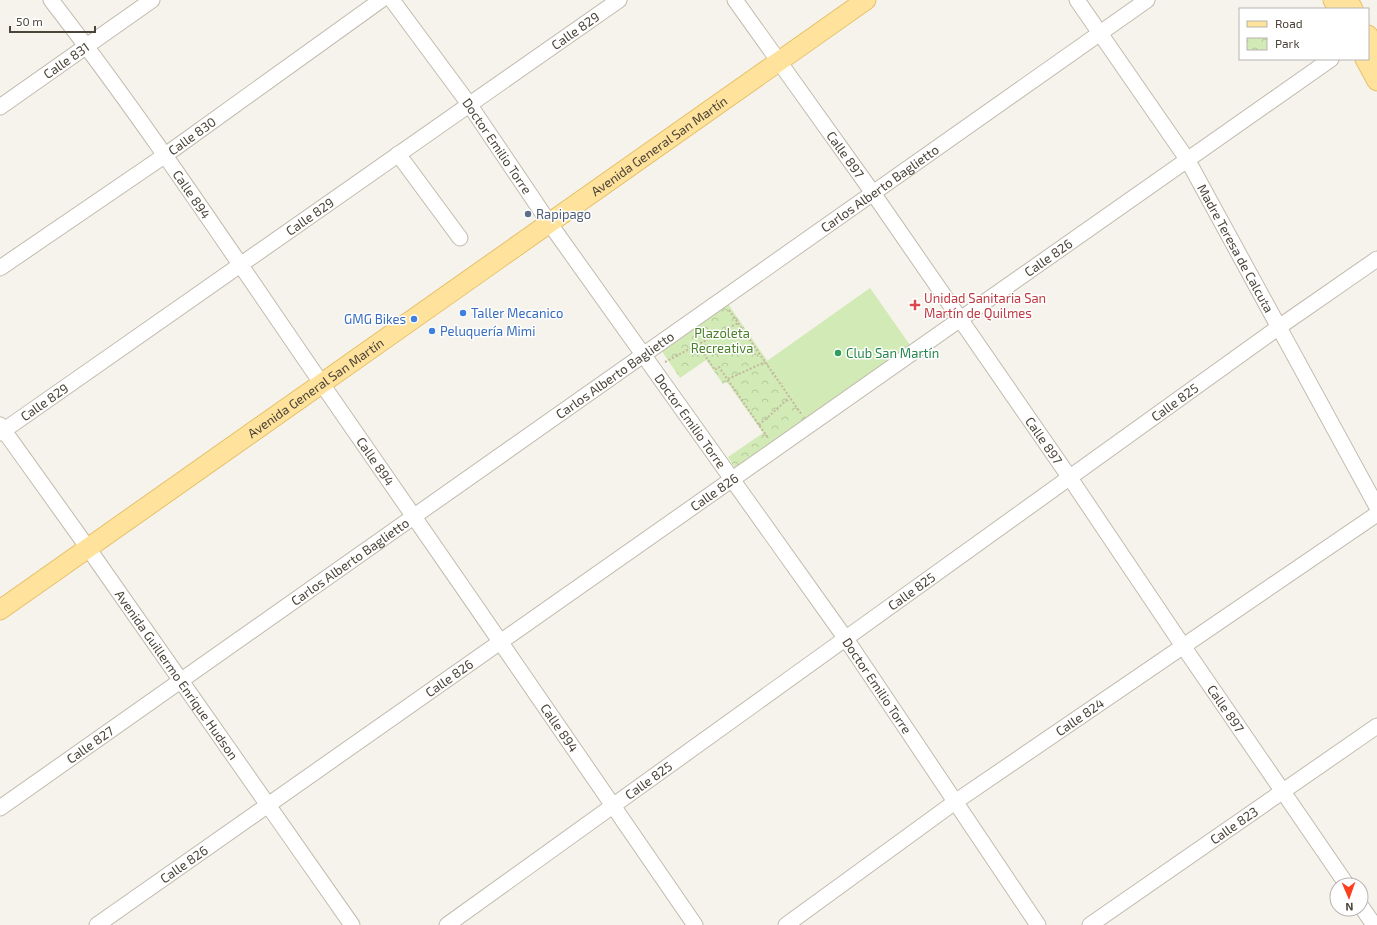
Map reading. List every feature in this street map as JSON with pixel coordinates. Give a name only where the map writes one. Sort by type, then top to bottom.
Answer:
[{"type":"main road","name":"Avenida General San Martín","points":[[0,610],[866,0]]},
{"type":"main road","points":[[1369,36],[1377,52]]},
{"type":"main road","points":[[1366,60],[1377,81]]},
{"type":"street","name":"Calle 831","points":[[0,107],[152,0]]},
{"type":"street","name":"Calle 830","points":[[0,268],[164,156],[381,0]]},
{"type":"street","name":"Doctor Emilio Torre","points":[[392,0],[469,104],[550,224],[846,639],[1038,925]]},
{"type":"street","name":"Calle 829","points":[[1,430],[619,0]]},
{"type":"street","name":"Calle 897","points":[[735,0],[960,318],[1342,877]]},
{"type":"street","name":"Madre Teresa de Calcuta","points":[[1077,0],[1188,160],[1377,507]]},
{"type":"street","name":"Carlos Alberto Baglietto","points":[[180,680],[1147,0]]},
{"type":"street","name":"Calle 894","points":[[54,1],[85,47],[164,156],[501,640],[695,925]]},
{"type":"street","points":[[1369,33],[1377,27]]},
{"type":"street","name":"Calle 826","points":[[97,925],[501,640],[732,480],[960,318],[1330,60]]},
{"type":"street","points":[[398,154],[460,238]]},
{"type":"street","name":"Calle 825","points":[[447,925],[1070,478],[1279,326],[1377,259]]},
{"type":"street","name":"Avenida Guillermo Enrique Hudson","points":[[1,430],[88,548],[352,925]]},
{"type":"street","name":"Calle 824","points":[[786,925],[955,802],[1377,514]]},
{"type":"street","name":"Calle 827","points":[[0,808],[180,680]]},
{"type":"street","name":"Calle 823","points":[[1090,925],[1377,726]]},
{"type":"path","points":[[722,300],[808,425]]},
{"type":"path","points":[[652,368],[738,323]]},
{"type":"path","points":[[697,344],[715,370],[719,367],[775,449]]},
{"type":"path","points":[[727,379],[765,362]]},
{"type":"path","points":[[759,425],[789,398]]},
{"type":"green space","name":"Club San Martín","points":[[870,288],[910,345],[807,418],[767,361]]},
{"type":"green space","name":"Plazoleta Recreativa","points":[[728,304],[807,418],[735,468],[728,457],[763,433],[727,382],[723,384],[706,360],[680,378],[661,350]]},
{"type":"place","name":"Rapipago","points":[[528,214]]},
{"type":"place","name":"Unidad Sanitaria San Martín de Quilmes","points":[[915,305]]},
{"type":"place","name":"Taller Mecanico","points":[[463,313]]},
{"type":"place","name":"GMG Bikes","points":[[414,319]]},
{"type":"place","name":"Peluquería Mimi","points":[[432,331]]},
{"type":"place","name":"Club San Martín","points":[[838,353]]}]
